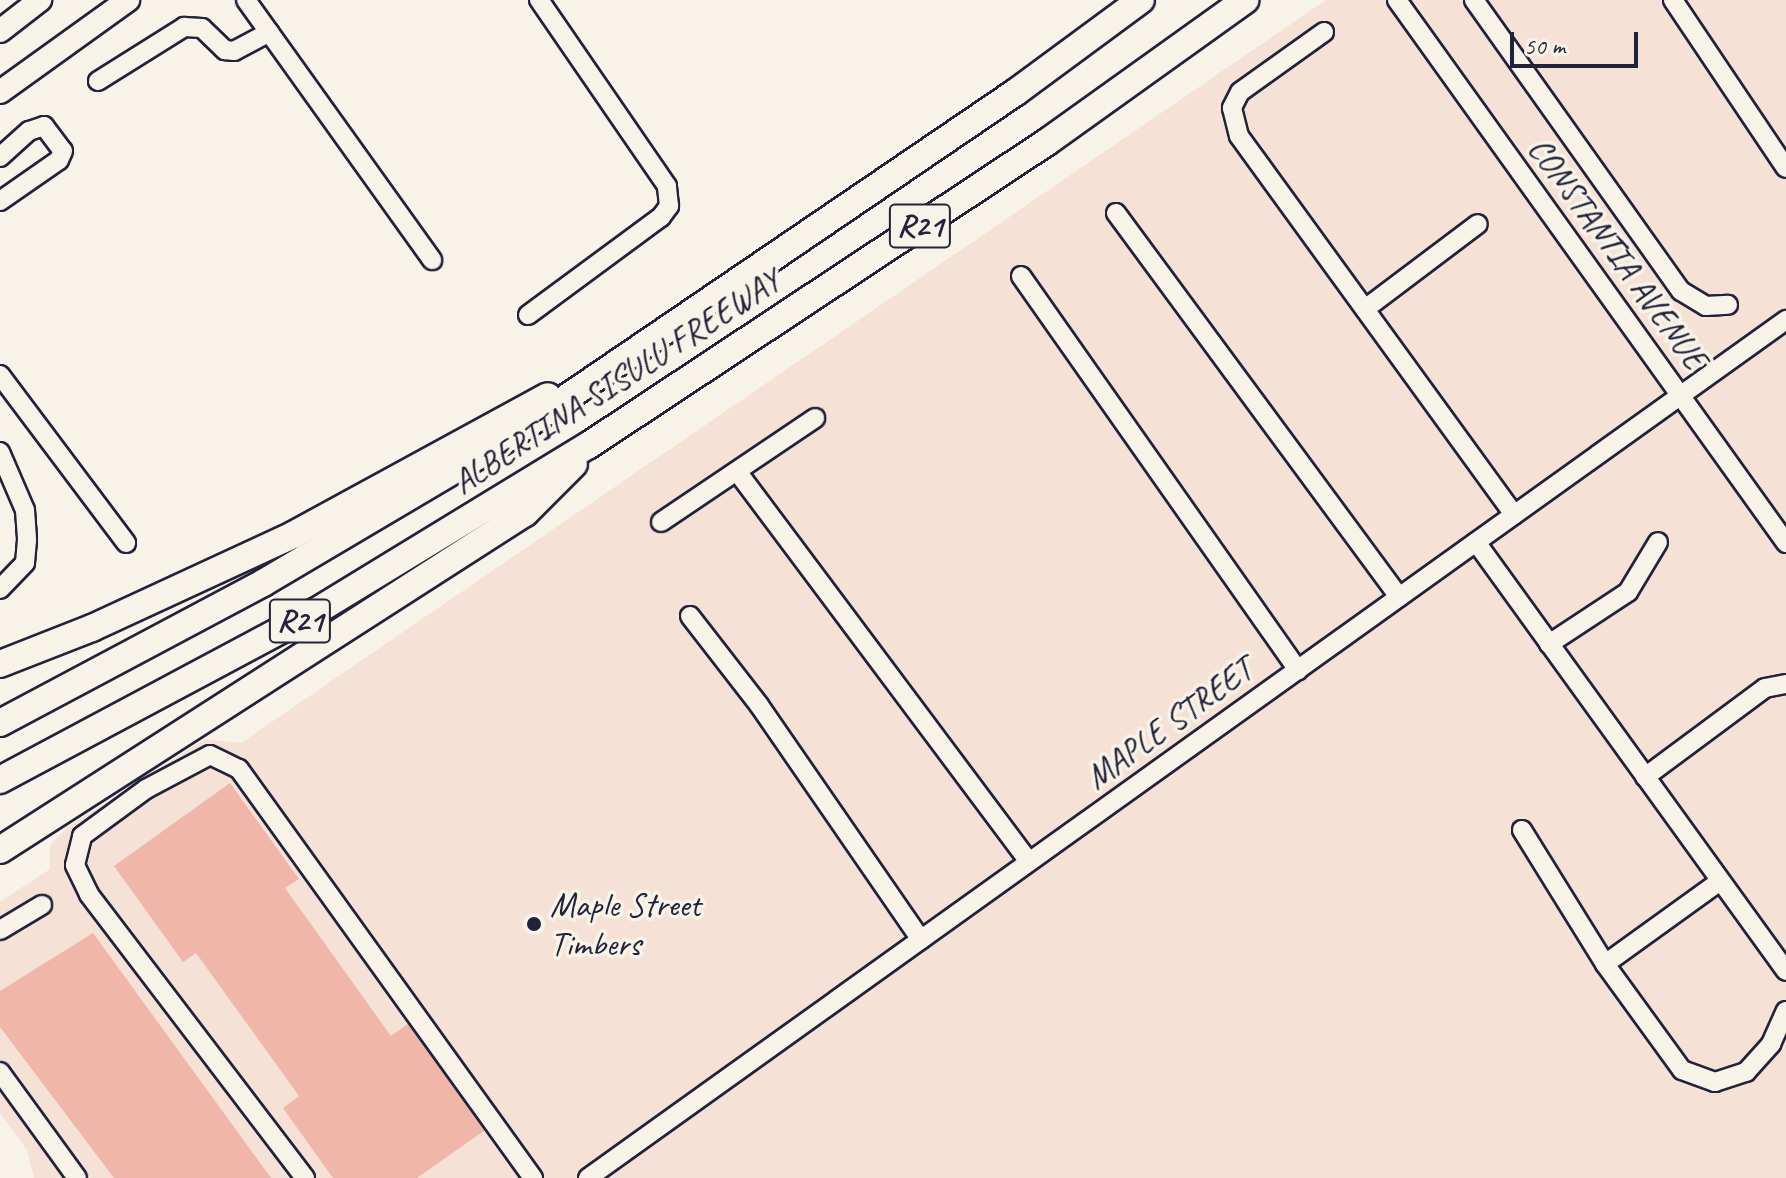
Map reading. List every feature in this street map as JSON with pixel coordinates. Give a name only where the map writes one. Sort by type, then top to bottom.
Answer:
[{"type":"highway","name":"ALBERTINA SISULU FREEWAY","points":[[0,723],[263,583],[503,441],[1016,92],[1141,0]]},
{"type":"highway","name":"ALBERTINA SISULU FREEWAY","points":[[0,780],[315,612],[589,445],[1047,142],[1245,0]]},
{"type":"highway","points":[[0,664],[242,560],[501,417],[586,384]]},
{"type":"highway","points":[[0,850],[525,513],[589,445]]},
{"type":"main road","points":[[0,31],[40,0]]},
{"type":"main road","points":[[0,92],[128,0]]},
{"type":"street","points":[[246,0],[432,260]]},
{"type":"street","points":[[528,315],[661,217],[669,206],[667,186],[539,0]]},
{"type":"street","name":"CONSTANTIA AVENUE","points":[[1397,0],[1786,543]]},
{"type":"street","points":[[1474,0],[1681,291],[1706,306],[1728,305]]},
{"type":"street","points":[[1673,0],[1786,168]]},
{"type":"street","points":[[98,81],[184,27],[202,28],[225,50],[234,51],[269,32]]},
{"type":"street","points":[[1324,32],[1240,92],[1233,120],[1239,136],[1514,515]]},
{"type":"street","points":[[0,157],[29,131],[44,126],[63,151],[59,160],[0,201]]},
{"type":"street","points":[[1116,213],[1399,597]]},
{"type":"street","points":[[1365,309],[1478,224]]},
{"type":"street","points":[[1021,276],[1298,670]]},
{"type":"street","name":"MAPLE STREET","points":[[588,1178],[1786,320]]},
{"type":"street","points":[[0,375],[126,543]]},
{"type":"street","points":[[661,522],[739,474],[815,418]]},
{"type":"street","points":[[0,452],[25,510],[27,540],[25,563],[0,589]]},
{"type":"street","points":[[739,474],[1029,862]]},
{"type":"street","points":[[1476,542],[1720,881],[1783,963]]},
{"type":"street","points":[[1549,644],[1628,592],[1658,542]]},
{"type":"street","points":[[690,616],[768,717],[921,940]]},
{"type":"street","points":[[1645,777],[1765,688],[1786,684]]},
{"type":"street","points":[[305,1178],[89,894],[75,865],[82,836],[146,789],[210,755],[239,769],[533,1178]]},
{"type":"street","points":[[1522,830],[1605,964],[1670,1058],[1697,1079],[1715,1082],[1746,1072],[1771,1044],[1786,1011]]},
{"type":"street","points":[[1605,964],[1720,881]]},
{"type":"street","points":[[0,930],[42,905]]},
{"type":"street","points":[[0,1072],[77,1178]]},
{"type":"shaded area","points":[[1326,0],[1786,0],[1786,1178],[34,1178],[27,1150],[0,1113],[0,902],[50,869],[50,845],[68,827],[205,739],[241,743]]},
{"type":"building","points":[[230,783],[299,879],[285,888],[391,1036],[412,1021],[488,1128],[417,1178],[333,1178],[283,1108],[299,1096],[196,953],[183,962],[114,866]]},
{"type":"building","points":[[93,933],[271,1178],[114,1178],[0,1027],[0,991]]},
{"type":"place","name":"Maple Street Timbers","points":[[534,924]]}]
